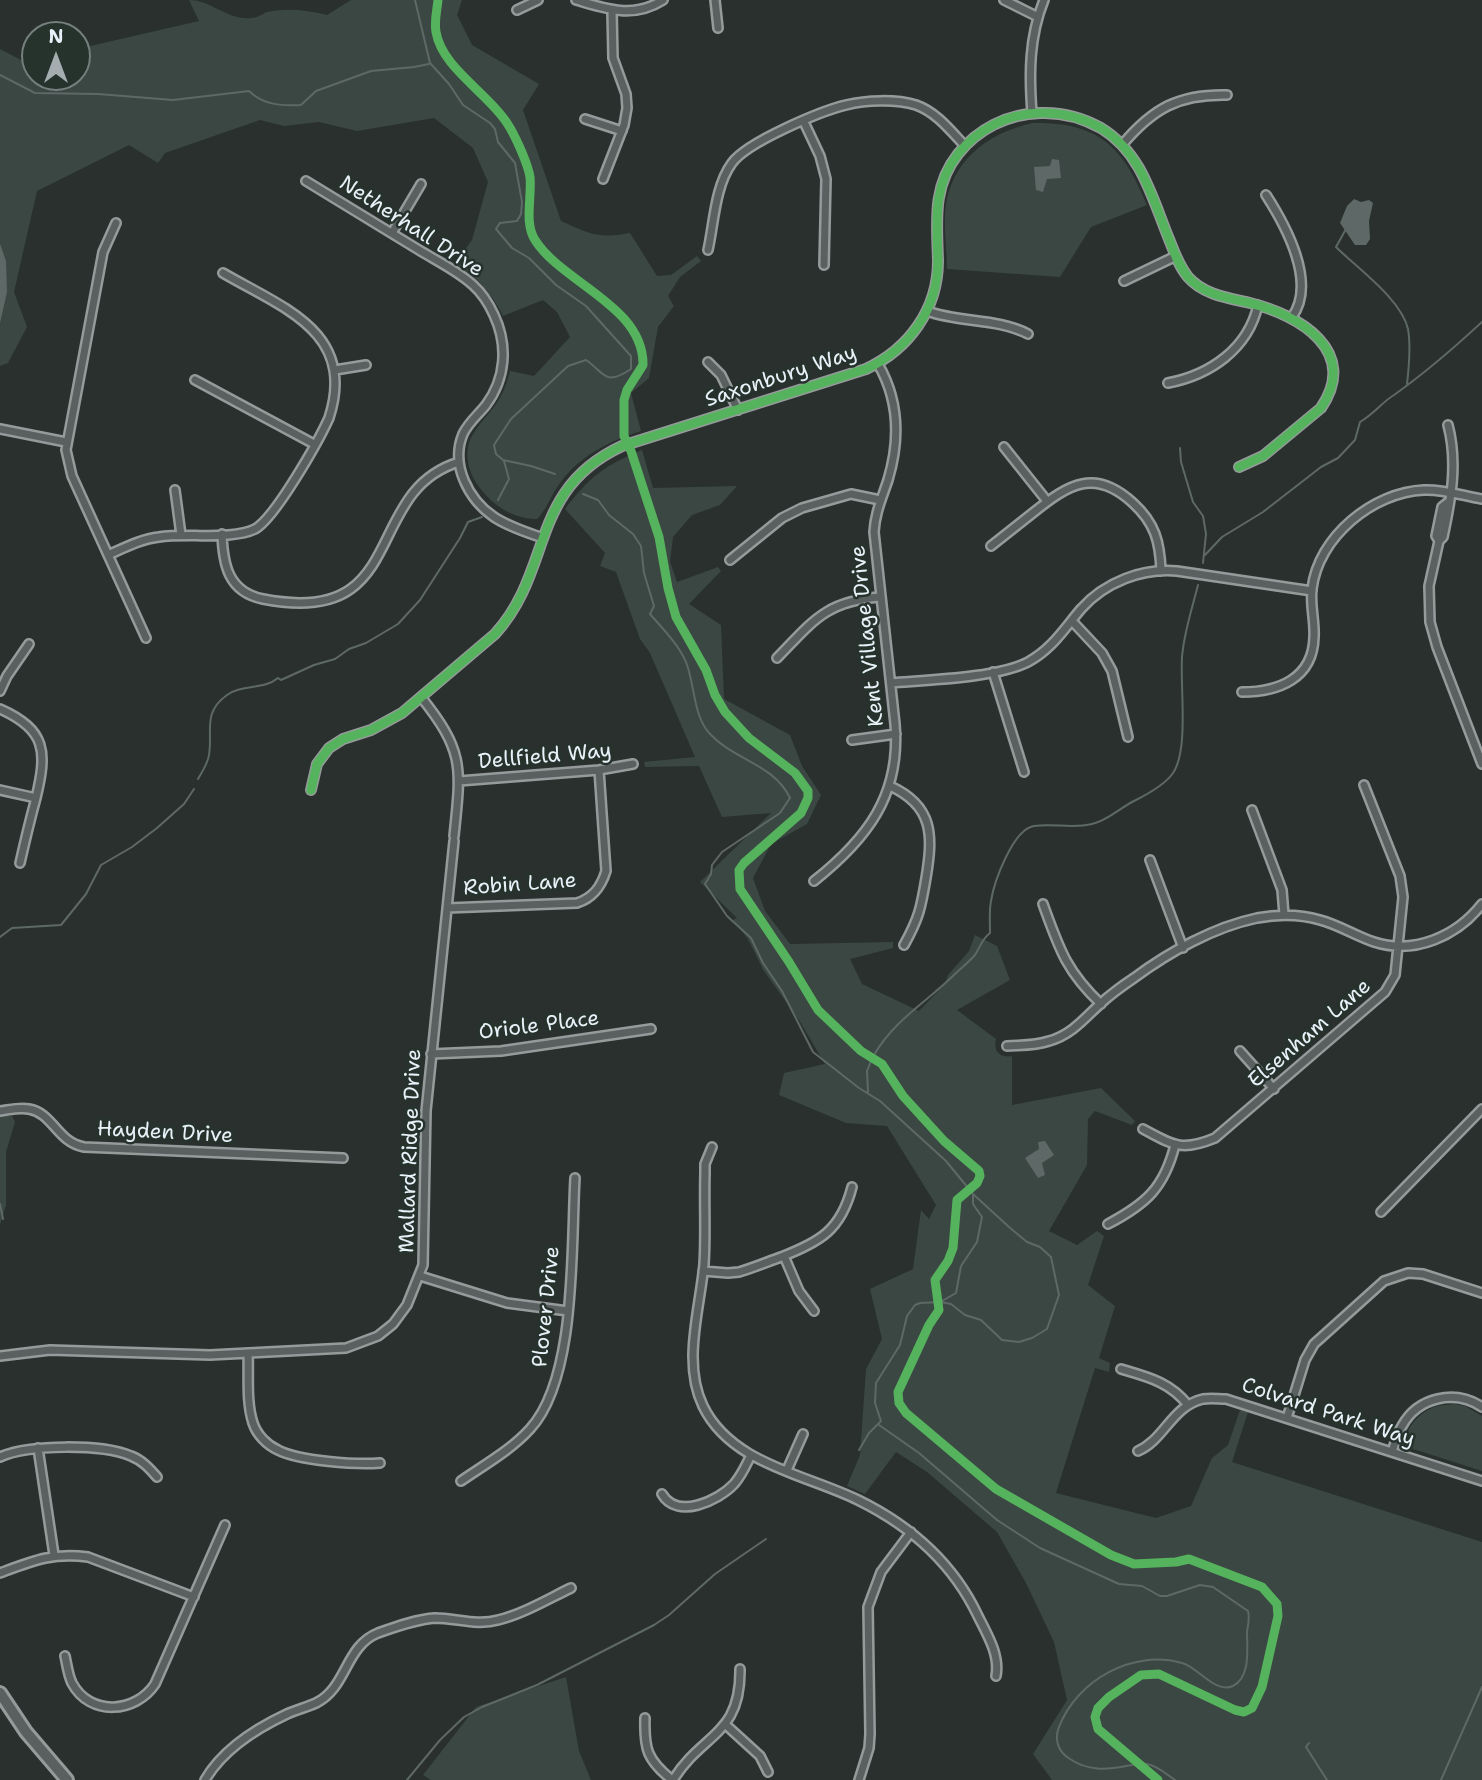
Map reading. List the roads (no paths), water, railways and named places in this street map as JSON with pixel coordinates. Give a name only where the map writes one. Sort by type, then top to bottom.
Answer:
[{"type":"main road","points":[[0,1693],[26,1732],[67,1780]]},
{"type":"street","points":[[517,10],[538,0]]},
{"type":"street","points":[[576,0],[612,11],[639,11],[663,0]]},
{"type":"street","points":[[715,0],[718,28]]},
{"type":"street","points":[[1004,0],[1038,17]]},
{"type":"street","points":[[1032,113],[1029,70],[1032,44],[1044,0]]},
{"type":"street","points":[[603,179],[627,113],[627,100],[613,58],[612,11]]},
{"type":"street","points":[[1122,145],[1145,120],[1171,104],[1201,95],[1227,95]]},
{"type":"street","points":[[708,250],[722,184],[732,163],[754,144],[804,122],[849,104],[910,103],[939,119],[965,146]]},
{"type":"street","name":"Saxonbury Way","points":[[311,790],[317,764],[329,748],[343,739],[388,721],[421,697],[506,622],[524,590],[561,496],[578,476],[597,460],[622,446],[877,364],[908,340],[927,312],[937,277],[935,227],[939,195],[948,168],[965,146],[992,125],[1032,113],[1059,113],[1087,121],[1106,132],[1122,145],[1140,169],[1186,274],[1203,288],[1220,296],[1292,317],[1311,331],[1329,355],[1332,373],[1329,394],[1317,412],[1263,456],[1238,467]]},
{"type":"street","points":[[584,119],[622,131]]},
{"type":"street","points":[[804,122],[820,156],[827,179],[824,265]]},
{"type":"street","name":"Netherhall Drive","points":[[306,181],[472,284],[487,301],[499,324],[504,349],[501,376],[491,398],[464,433],[459,462]]},
{"type":"street","points":[[392,233],[421,184]]},
{"type":"street","points":[[1266,195],[1276,211],[1301,273],[1301,298],[1292,317]]},
{"type":"street","points":[[116,223],[103,252],[66,442],[72,476],[146,638]]},
{"type":"street","points":[[1124,281],[1176,256]]},
{"type":"street","points":[[108,555],[152,538],[248,531],[266,521],[276,509],[324,428],[334,404],[335,370],[322,340],[308,323],[223,273]]},
{"type":"street","points":[[1168,383],[1202,372],[1238,346],[1250,331],[1258,305]]},
{"type":"street","points":[[927,312],[955,319],[1006,325],[1028,334]]},
{"type":"street","points":[[708,362],[721,375],[738,410]]},
{"type":"street","name":"Kent Village Drive","points":[[814,881],[855,845],[873,819],[890,786],[897,755],[874,532],[880,500],[893,460],[896,424],[892,396],[877,364]]},
{"type":"street","points":[[335,370],[366,365]]},
{"type":"street","points":[[195,380],[314,444]]},
{"type":"street","points":[[1448,425],[1454,462],[1447,503],[1449,508],[1429,586],[1430,622],[1482,764]]},
{"type":"street","points":[[0,429],[66,442]]},
{"type":"street","points":[[1004,447],[1048,501]]},
{"type":"street","points":[[222,534],[225,569],[240,590],[254,597],[286,603],[325,601],[345,593],[367,575],[412,494],[424,480],[442,468],[459,462],[468,489],[488,513],[508,525],[543,538]]},
{"type":"street","points":[[991,546],[1060,492],[1078,484],[1096,483],[1115,488],[1149,520],[1159,543],[1161,571]]},
{"type":"street","points":[[175,490],[181,535]]},
{"type":"street","points":[[1242,692],[1277,689],[1302,670],[1314,644],[1312,591],[1318,566],[1327,548],[1368,509],[1387,498],[1409,491],[1430,490],[1482,499]]},
{"type":"street","points":[[730,560],[782,518],[802,508],[851,494],[880,500]]},
{"type":"street","points":[[891,683],[993,672],[1020,665],[1037,656],[1061,635],[1091,599],[1114,584],[1139,574],[1161,571],[1312,591]]},
{"type":"street","points":[[777,658],[816,619],[831,608],[855,599],[880,597]]},
{"type":"street","points":[[1072,621],[1102,653],[1112,671],[1128,737]]},
{"type":"street","points":[[0,691],[29,644]]},
{"type":"street","points":[[993,672],[1024,772]]},
{"type":"street","name":"Mallard Ridge Drive","points":[[0,1356],[89,1349],[196,1355],[346,1348],[369,1341],[398,1319],[420,1276],[424,1258],[424,1150],[431,1054],[459,781],[456,755],[451,741],[442,724],[421,697]]},
{"type":"street","points":[[0,709],[29,725],[40,741],[43,765],[20,863]]},
{"type":"street","points":[[852,740],[896,734]]},
{"type":"street","name":"Dellfield Way","points":[[459,781],[599,770],[633,764]]},
{"type":"street","name":"Robin Lane","points":[[447,908],[577,903],[596,892],[606,871],[599,770]]},
{"type":"street","name":"Elsenham Lane","points":[[1175,1145],[1199,1144],[1215,1138],[1385,992],[1395,975],[1403,897],[1400,876],[1364,785]]},
{"type":"street","points":[[890,786],[904,793],[918,807],[926,820],[931,841],[920,914],[904,945]]},
{"type":"street","points":[[0,790],[36,799]]},
{"type":"street","points":[[1252,810],[1282,890],[1284,915]]},
{"type":"street","points":[[1150,860],[1183,948]]},
{"type":"street","points":[[1043,904],[1065,962],[1077,980],[1101,1004]]},
{"type":"street","points":[[1007,1046],[1033,1045],[1054,1040],[1075,1029],[1133,978],[1183,948],[1237,924],[1284,915],[1319,919],[1375,942],[1399,946],[1424,943],[1444,936],[1469,919],[1482,904]]},
{"type":"street","name":"Oriole Place","points":[[431,1054],[501,1051],[651,1029]]},
{"type":"street","points":[[1240,1051],[1274,1089]]},
{"type":"street","name":"Hayden Drive","points":[[0,1111],[19,1108],[34,1110],[46,1118],[65,1139],[84,1147],[343,1158]]},
{"type":"street","points":[[1381,1212],[1482,1109]]},
{"type":"street","points":[[1108,1224],[1136,1209],[1155,1191],[1169,1167],[1175,1145],[1143,1129]]},
{"type":"street","points":[[712,1147],[705,1164],[703,1271],[693,1357],[695,1384],[703,1407],[716,1427],[735,1445],[751,1455],[858,1500],[911,1531],[943,1561],[967,1594],[997,1658],[996,1676]]},
{"type":"street","name":"Plover Drive","points":[[461,1481],[521,1439],[549,1402],[560,1370],[568,1311],[575,1178]]},
{"type":"street","points":[[703,1271],[739,1272],[812,1245],[828,1233],[844,1212],[852,1188]]},
{"type":"street","points":[[784,1256],[799,1291],[814,1311]]},
{"type":"street","points":[[1287,1418],[1305,1360],[1314,1344],[1384,1281],[1408,1273],[1423,1273],[1482,1293]]},
{"type":"street","points":[[420,1276],[507,1303],[568,1311]]},
{"type":"street","points":[[248,1353],[253,1423],[268,1444],[286,1453],[302,1456],[355,1464],[380,1463]]},
{"type":"street","points":[[1121,1369],[1168,1384],[1188,1405],[1174,1415],[1151,1446],[1138,1451]]},
{"type":"street","points":[[1392,1452],[1402,1426],[1418,1406],[1443,1396],[1470,1399],[1482,1407]]},
{"type":"street","name":"Colvard Park Way","points":[[1188,1405],[1204,1399],[1226,1399],[1482,1481]]},
{"type":"street","points":[[787,1470],[803,1434]]},
{"type":"street","points":[[0,1457],[38,1448],[120,1452],[138,1460],[157,1477]]},
{"type":"street","points":[[38,1448],[54,1555]]},
{"type":"street","points":[[662,1494],[669,1503],[683,1506],[712,1501],[735,1483],[751,1455]]},
{"type":"street","points":[[65,1656],[71,1682],[88,1700],[110,1708],[134,1703],[146,1695],[155,1684],[225,1525]]},
{"type":"street","points":[[859,1780],[869,1741],[868,1607],[881,1572],[911,1531]]},
{"type":"street","points":[[0,1573],[54,1555],[88,1557],[194,1597]]},
{"type":"street","points":[[205,1780],[239,1742],[288,1713],[318,1702],[330,1693],[337,1686],[356,1649],[377,1634],[433,1618],[472,1622],[498,1620],[571,1588]]},
{"type":"street","points":[[645,1718],[645,1739],[649,1756],[656,1767],[672,1780],[686,1762],[726,1725],[737,1701],[740,1669]]},
{"type":"street","points":[[726,1725],[760,1756],[768,1772]]},
{"type":"waterway","points":[[415,0],[430,63],[463,105],[490,123],[495,129],[498,142],[515,163],[522,202],[521,214],[517,221],[500,223],[496,229],[512,248],[529,258],[556,285],[586,306],[631,356],[631,369],[615,377],[605,376],[586,360],[568,366],[511,419],[494,445],[496,454],[503,460],[555,474]]},
{"type":"waterway","points":[[0,75],[35,93],[98,94],[173,100],[249,91],[267,102],[301,105],[316,91],[371,71],[429,64]]},
{"type":"waterway","points":[[1346,229],[1336,247],[1388,295],[1404,318],[1409,342],[1407,384]]},
{"type":"waterway","points":[[1205,555],[1222,537],[1263,512],[1321,467],[1338,458],[1355,440],[1360,422],[1450,351],[1482,322]]},
{"type":"waterway","points":[[1180,448],[1181,462],[1193,502],[1203,516],[1206,534],[1203,563]]},
{"type":"waterway","points":[[498,500],[509,479],[504,461]]},
{"type":"waterway","points":[[583,494],[598,500],[609,515],[633,534],[641,546],[644,573],[654,606],[650,614],[683,655],[704,727],[720,743],[774,777],[790,798],[780,813],[722,852],[712,865],[711,874],[705,884],[727,916],[751,938],[813,1052],[880,1101],[946,1161],[973,1194],[1009,1227],[1051,1257],[1059,1295],[1047,1329],[1032,1338],[1019,1342],[1002,1340],[981,1320],[965,1315],[951,1304],[941,1302],[915,1305],[907,1316],[900,1345],[876,1383],[875,1403],[881,1421],[878,1424]]},
{"type":"waterway","points":[[198,779],[208,758],[211,716],[219,702],[239,689],[266,684],[278,678],[281,680],[335,659],[398,624],[420,600],[468,522],[482,517]]},
{"type":"waterway","points":[[874,1055],[901,1021],[973,958],[990,933],[990,905],[996,882],[1012,846],[1026,829],[1041,825],[1078,826],[1098,822],[1155,789],[1173,773],[1181,749],[1183,648],[1198,585]]},
{"type":"waterway","points":[[0,937],[12,928],[61,925],[86,894],[101,865],[157,828],[184,804],[194,789]]},
{"type":"waterway","points":[[868,1092],[867,1071],[871,1061]]},
{"type":"waterway","points":[[942,1301],[956,1293],[961,1266],[977,1242],[982,1217],[973,1204],[973,1195]]},
{"type":"waterway","points":[[0,1204],[3,1219]]},
{"type":"waterway","points":[[859,1450],[877,1425]]},
{"type":"waterway","points":[[879,1425],[919,1453],[997,1520],[1040,1548],[1119,1584],[1142,1586],[1160,1596],[1200,1585],[1213,1587],[1248,1611],[1245,1669],[1239,1682],[1233,1686],[1213,1683],[1182,1663],[1145,1660],[1109,1672],[1093,1682],[1067,1710],[1059,1727],[1058,1745],[1066,1756],[1077,1763],[1104,1769],[1147,1764],[1175,1780]]},
{"type":"waterway","points":[[407,1780],[440,1740],[464,1717],[537,1685],[654,1625],[715,1574],[766,1539]]},
{"type":"waterway","points":[[1441,1780],[1482,1687]]},
{"type":"waterway","points":[[1309,1743],[1306,1747],[1327,1780]]}]
